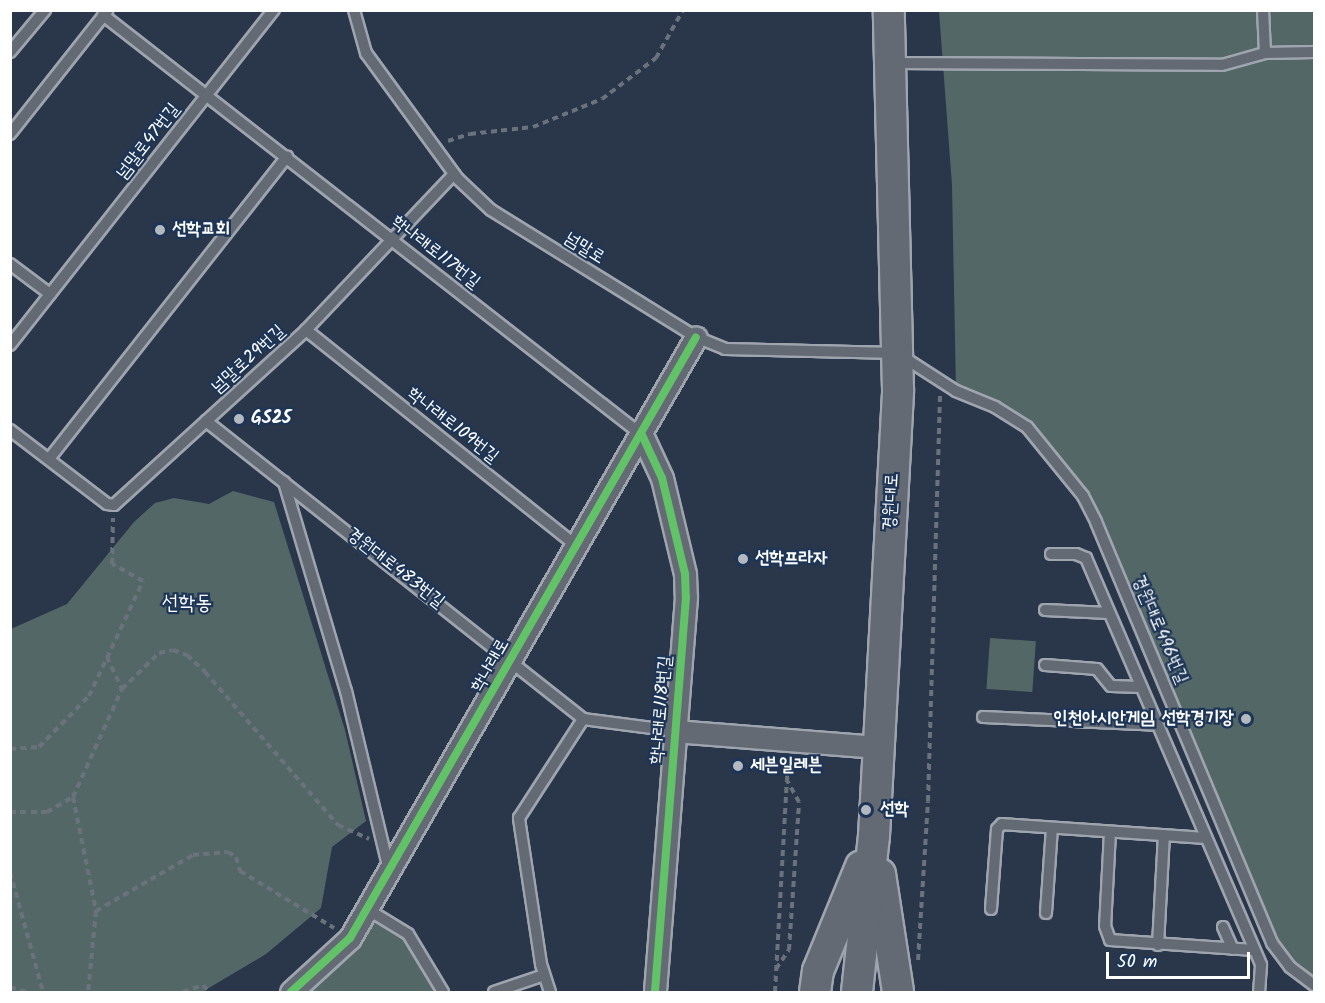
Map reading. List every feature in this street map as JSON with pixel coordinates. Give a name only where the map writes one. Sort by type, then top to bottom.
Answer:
[{"type":"main road","name":"경원대로","points":[[857,993],[874,836],[897,353],[889,10]]},
{"type":"main road","points":[[815,993],[818,971],[874,836]]},
{"type":"main road","points":[[874,836],[898,993]]},
{"type":"street","name":"학나래로","points":[[291,993],[350,938],[578,547],[696,338]]},
{"type":"street","name":"학나래로118번길","points":[[642,435],[662,478],[685,574],[655,993]]},
{"type":"street","points":[[675,731],[879,747]]},
{"type":"lane","points":[[10,52],[45,10]]},
{"type":"lane","name":"넘말로47번길","points":[[10,345],[274,10]]},
{"type":"lane","name":"넘말로","points":[[354,10],[366,53],[454,174],[491,210],[696,338],[725,349],[897,353]]},
{"type":"lane","points":[[1263,10],[1265,53]]},
{"type":"lane","points":[[10,134],[105,13]]},
{"type":"lane","name":"학나래로117번길","points":[[105,13],[642,435]]},
{"type":"lane","points":[[890,63],[1222,65],[1265,53],[1314,52]]},
{"type":"lane","points":[[10,113],[21,121]]},
{"type":"lane","points":[[49,459],[287,157]]},
{"type":"lane","name":"넘말로29번길","points":[[114,505],[306,330],[454,174]]},
{"type":"lane","points":[[10,264],[50,294]]},
{"type":"lane","name":"학나래로109번길","points":[[306,330],[578,547]]},
{"type":"lane","name":"경원대로496번길","points":[[897,353],[941,381],[1027,427],[1083,496],[1272,943],[1290,967],[1314,985]]},
{"type":"lane","name":"경원대로483번길","points":[[206,421],[583,719]]},
{"type":"lane","points":[[10,430],[107,504],[114,505]]},
{"type":"lane","points":[[284,482],[346,691],[389,871]]},
{"type":"lane","points":[[1051,554],[1076,554],[1086,558],[1261,965],[1259,993]]},
{"type":"lane","points":[[1045,610],[1109,613]]},
{"type":"lane","points":[[1046,665],[1097,669],[1111,686],[1141,687]]},
{"type":"lane","points":[[983,717],[1156,725]]},
{"type":"lane","points":[[550,993],[544,975],[519,818],[583,719],[675,731]]},
{"type":"lane","points":[[991,909],[997,829],[1002,824],[1205,838]]},
{"type":"lane","points":[[1046,913],[1052,828]]},
{"type":"lane","points":[[1110,832],[1105,926],[1110,940],[1254,950]]},
{"type":"lane","points":[[1158,945],[1164,835]]},
{"type":"lane","points":[[367,909],[408,934],[443,993]]},
{"type":"lane","points":[[1223,927],[1233,949]]},
{"type":"lane","points":[[494,993],[544,975]]},
{"type":"path","points":[[432,145],[470,134],[534,126],[603,99],[656,58],[683,10]]},
{"type":"path","points":[[920,956],[941,381]]},
{"type":"path","points":[[10,749],[39,747],[88,696],[143,581],[112,564],[114,505]]},
{"type":"path","points":[[10,812],[47,812],[73,797],[122,689],[159,653],[173,650],[187,655],[259,730],[338,825],[365,838],[382,840]]},
{"type":"path","points":[[107,657],[122,689]]},
{"type":"path","points":[[775,993],[789,740]]},
{"type":"path","points":[[776,969],[789,950],[799,802],[787,780]]},
{"type":"path","points":[[73,797],[96,911],[88,993]]},
{"type":"path","points":[[96,911],[193,855],[228,852],[236,857],[240,871],[350,938]]},
{"type":"path","points":[[10,872],[43,993]]},
{"type":"path","points":[[183,993],[203,985],[209,993]]},
{"type":"path","points":[[10,987],[26,993]]},
{"type":"shaded area","name":"인천아시안게임 선학경기장","points":[[939,11],[1314,11],[1314,985],[1272,943],[1083,496],[1027,427],[956,391],[952,185]]},
{"type":"shaded area","points":[[233,491],[274,502],[345,730],[366,821],[332,847],[321,908],[266,954],[202,992],[11,992],[11,629],[67,604],[134,522],[155,503],[174,498],[209,504]]},
{"type":"shaded area","points":[[990,638],[1036,641],[1032,692],[986,689]]},
{"type":"shaded area","points":[[367,912],[407,935],[441,992],[294,992]]},
{"type":"cycle path","points":[[291,992],[350,938],[696,337]]},
{"type":"cycle path","points":[[642,435],[662,478],[685,574],[686,597],[655,992]]},
{"type":"place","name":"선학교회","points":[[160,230]]},
{"type":"place","name":"GS25","points":[[239,419]]},
{"type":"place","name":"선학프라자","points":[[743,559]]},
{"type":"place","name":"인천아시안게임 선학경기장","points":[[1246,719]]},
{"type":"place","name":"세븐일레븐","points":[[738,766]]},
{"type":"place","name":"선학","points":[[866,810]]},
{"type":"district","name":"선학동","points":[[187,604]]}]
